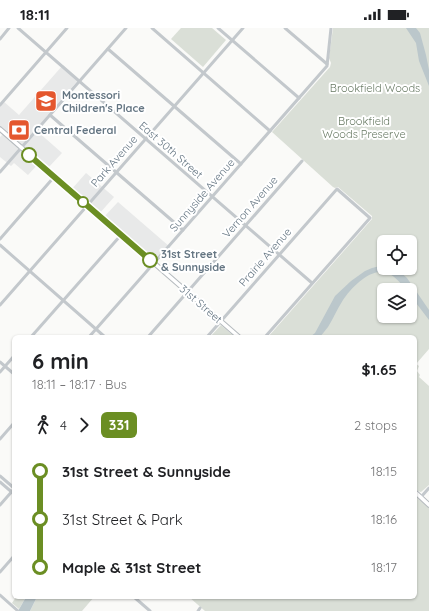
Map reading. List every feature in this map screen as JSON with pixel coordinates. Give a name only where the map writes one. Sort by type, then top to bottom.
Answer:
[{"type":"main road","name":"31st Street","points":[[0,130],[237,335]]},
{"type":"main road","points":[[417,494],[429,505]]},
{"type":"street","points":[[0,39],[9,28]]},
{"type":"street","name":"East 30th Street","points":[[18,28],[312,284]]},
{"type":"street","points":[[0,105],[67,28]]},
{"type":"street","points":[[0,172],[126,28]]},
{"type":"street","points":[[152,28],[270,131]]},
{"type":"street","points":[[218,28],[299,98]]},
{"type":"street","name":"Park Avenue","points":[[0,306],[243,28]]},
{"type":"street","points":[[285,28],[327,64]]},
{"type":"street","points":[[327,64],[331,28]]},
{"type":"street","points":[[108,49],[241,164]]},
{"type":"street","name":"Sunnyside Avenue","points":[[92,335],[327,66],[327,64]]},
{"type":"street","points":[[50,115],[183,230]]},
{"type":"street","name":"Vernon Avenue","points":[[150,335],[302,161]]},
{"type":"street","points":[[0,239],[54,177]]},
{"type":"street","name":"Prairie Avenue","points":[[209,335],[337,189],[370,218],[312,284]]},
{"type":"street","points":[[33,335],[121,235]]},
{"type":"street","points":[[0,246],[103,335]]},
{"type":"street","points":[[266,335],[312,284]]},
{"type":"street","points":[[0,372],[12,358]]},
{"type":"street","points":[[0,362],[12,372]]},
{"type":"street","points":[[0,439],[12,425]]},
{"type":"street","points":[[0,476],[12,490]]},
{"type":"street","points":[[0,482],[12,490]]},
{"type":"street","points":[[421,497],[429,488]]},
{"type":"street","points":[[0,505],[12,492]]},
{"type":"street","points":[[0,572],[12,558]]},
{"type":"street","points":[[0,596],[15,610]]},
{"type":"street","points":[[136,599],[150,611]]},
{"type":"shaded area","points":[[406,28],[416,28],[420,33],[429,70],[429,86],[419,61],[416,43]]},
{"type":"shaded area","points":[[63,65],[79,79],[21,147],[0,128],[0,104],[3,101],[19,115]]},
{"type":"shaded area","points":[[37,131],[62,153],[47,169],[22,148]]},
{"type":"shaded area","points":[[3,134],[38,164],[28,175],[14,163],[11,166],[0,157],[0,137]]},
{"type":"shaded area","points":[[86,173],[114,197],[99,214],[71,190]]},
{"type":"shaded area","points":[[118,202],[170,247],[156,263],[103,218]]},
{"type":"shaded area","points":[[377,267],[377,272],[361,280],[346,295],[328,327],[322,335],[312,335],[335,296],[351,281],[365,271]]},
{"type":"shaded area","points":[[391,275],[404,275],[410,283],[400,283]]},
{"type":"shaded area","points":[[417,293],[429,310],[429,320],[417,304]]},
{"type":"shaded area","points":[[25,599],[36,599],[30,611],[18,611]]},
{"type":"green space","points":[[181,28],[212,28],[226,40],[203,67],[171,39]]},
{"type":"green space","name":"Brookfield Woods","points":[[333,28],[429,28],[429,349],[417,363],[417,335],[270,335],[372,219],[372,216],[338,187],[333,187],[272,132],[330,67],[331,63],[329,58]]},
{"type":"green space","points":[[221,325],[233,335],[212,335]]},
{"type":"green space","name":"Brookfield Woods","points":[[417,371],[420,375],[419,377],[429,386],[429,485],[421,492],[417,490]]},
{"type":"green space","points":[[417,497],[429,508],[429,611],[205,611],[191,599],[417,599]]},
{"type":"green space","points":[[15,599],[25,599],[19,609],[12,603]]},
{"type":"green space","points":[[36,599],[92,599],[82,611],[30,611]]},
{"type":"bus line","name":"331","points":[[29,155],[150,260]]},
{"type":"place","name":"Montessori Children's Place","points":[[46,101]]},
{"type":"place","name":"Central Federal","points":[[19,130]]},
{"type":"place","name":"31st Street & Sunnyside","points":[[150,260]]},
{"type":"park label","name":"Brookfield Woods Preserve","points":[[364,127]]}]
